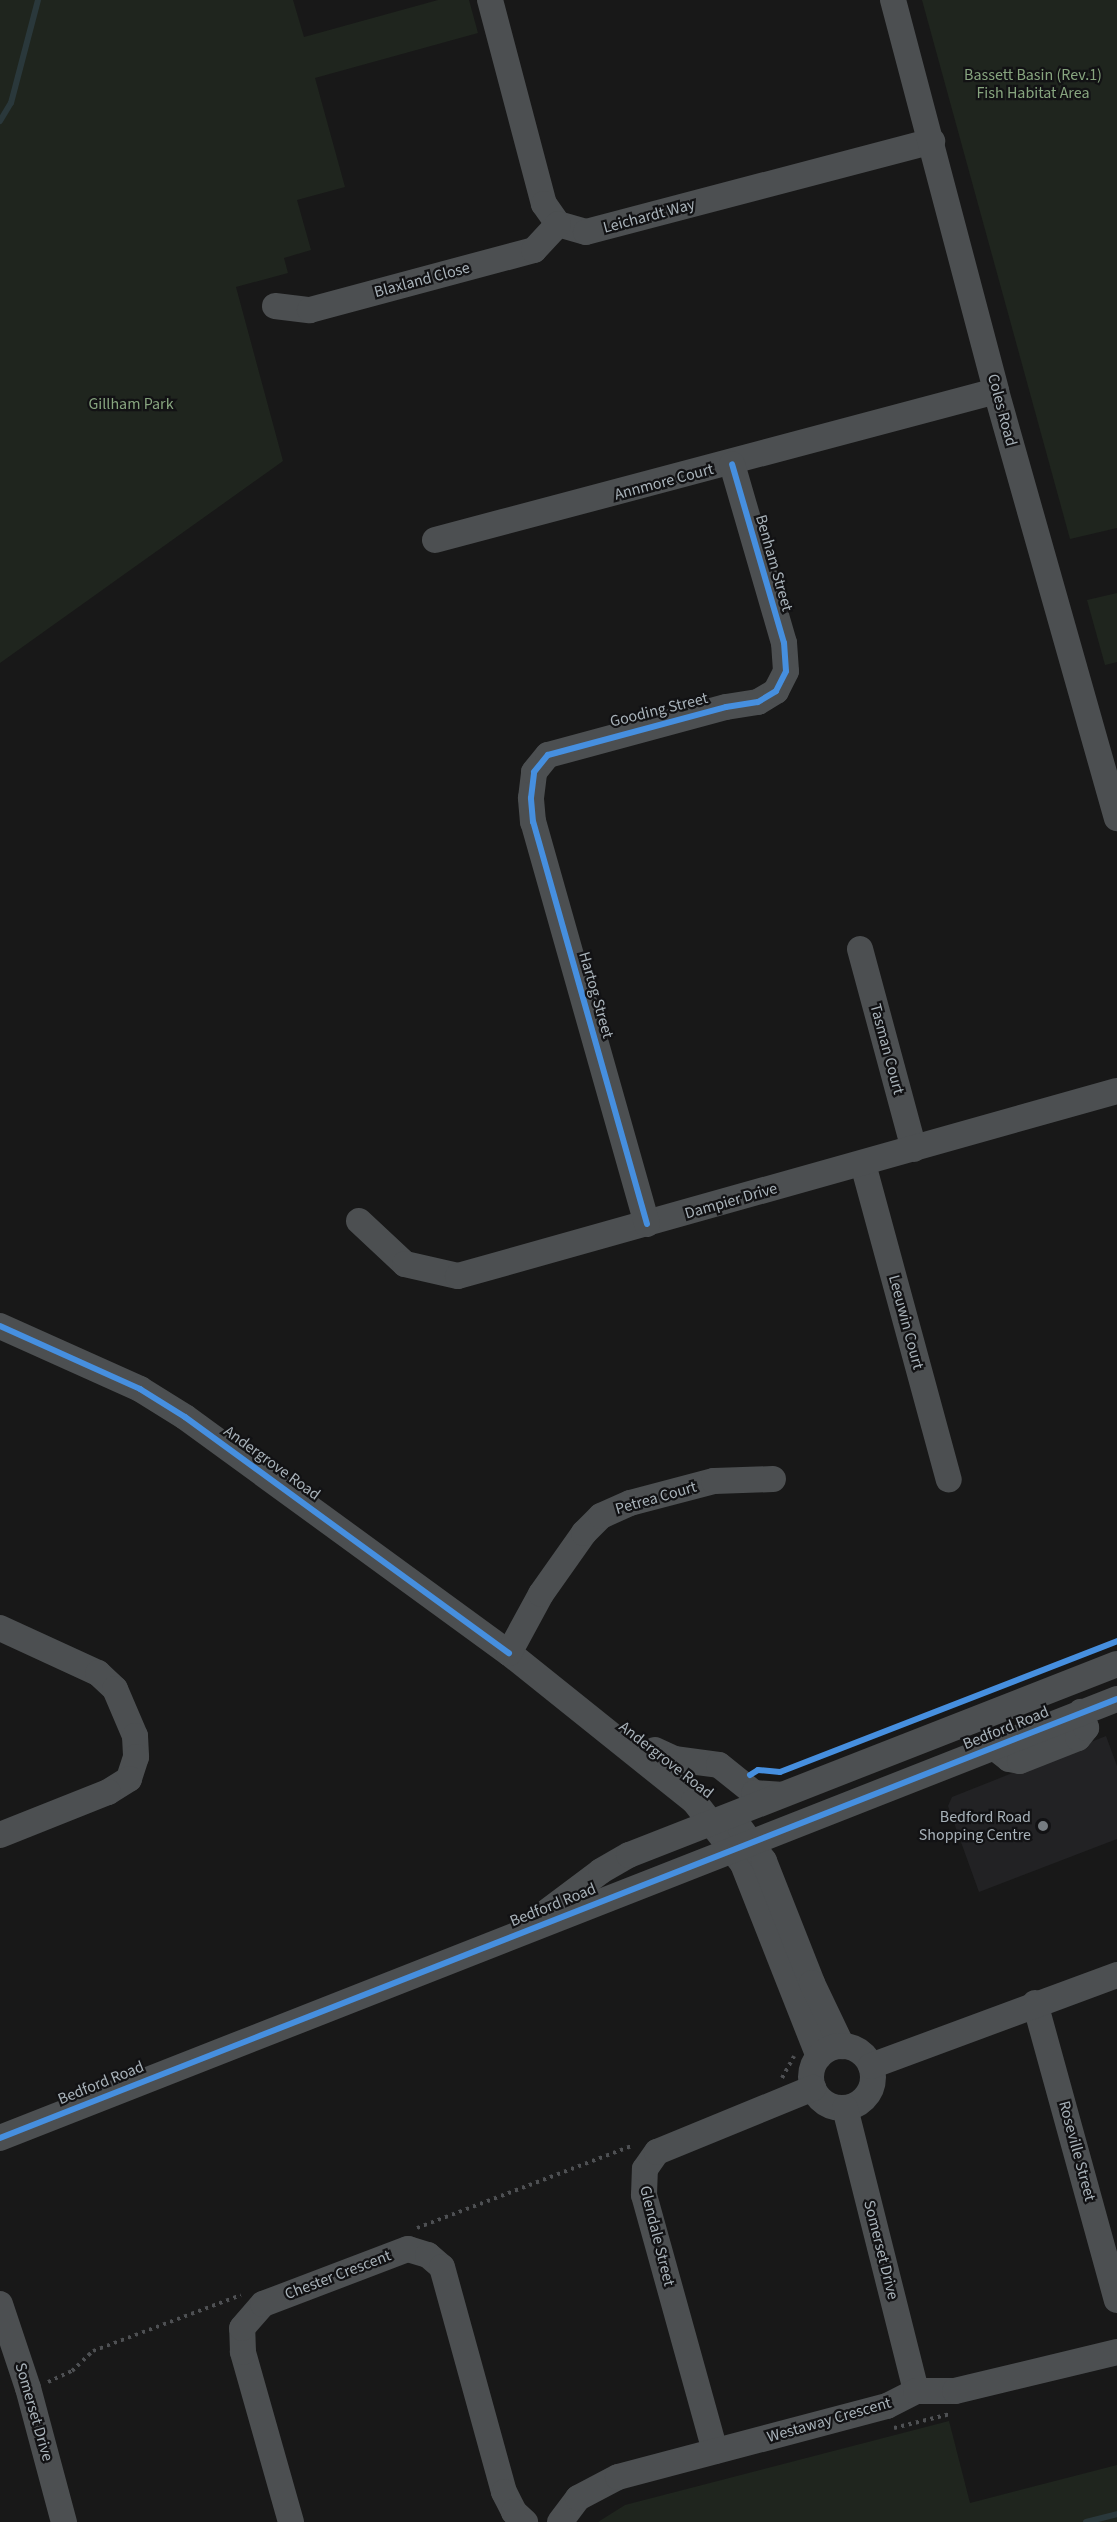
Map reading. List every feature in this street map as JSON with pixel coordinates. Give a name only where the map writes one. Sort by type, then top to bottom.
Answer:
[{"type":"street","points":[[490,0],[544,204],[558,224]]},
{"type":"street","name":"Coles Road","points":[[893,0],[996,391],[1117,818]]},
{"type":"street","name":"Leichardt Way","points":[[558,224],[586,232],[932,141]]},
{"type":"street","name":"Blaxland Close","points":[[274,306],[310,310],[534,250],[558,224]]},
{"type":"street","name":"Annmore Court","points":[[435,540],[732,464],[996,391]]},
{"type":"street","name":"Benham Street","points":[[732,464],[784,643],[786,671]]},
{"type":"street","name":"Gooding Street","points":[[534,772],[548,755],[576,745],[758,702],[776,691],[786,671]]},
{"type":"street","name":"Hartog Street","points":[[534,772],[533,822],[647,1224]]},
{"type":"street","name":"Tasman Court","points":[[860,949],[914,1149]]},
{"type":"street","name":"Dampier Drive","points":[[358,1221],[405,1264],[458,1276],[1117,1091]]},
{"type":"street","name":"Leeuwin Court","points":[[863,1164],[949,1480]]},
{"type":"street","name":"Andergrove Road","points":[[0,1326],[140,1389],[185,1417],[502,1647],[679,1788],[721,1818]]},
{"type":"street","name":"Petrea Court","points":[[502,1647],[590,1526],[612,1510],[720,1480],[773,1479]]},
{"type":"street","points":[[0,1628],[98,1673],[115,1689],[135,1736],[136,1757],[129,1779],[108,1792],[0,1835]]},
{"type":"street","name":"Andergrove Road","points":[[502,1647],[592,1703],[701,1784],[721,1818],[742,1844]]},
{"type":"street","name":"Bedford Road","points":[[504,1939],[610,1864],[721,1818],[1117,1664]]},
{"type":"street","name":"Bedford Road","points":[[0,2138],[742,1844],[1117,1699]]},
{"type":"street","points":[[655,1750],[674,1759],[719,1765],[761,1796],[781,1795]]},
{"type":"street","points":[[742,1844],[764,1861],[812,1983],[842,2046]]},
{"type":"street","points":[[742,1844],[749,1876],[808,2051],[813,2088],[826,2104],[845,2108],[869,2094],[872,2066],[865,2055],[842,2046],[808,2051]]},
{"type":"street","points":[[872,2066],[1035,2003],[1117,1975]]},
{"type":"street","name":"Roseville Street","points":[[1035,2003],[1117,2301]]},
{"type":"street","name":"Glendale Street","points":[[715,2451],[644,2195],[645,2169],[657,2152],[813,2088]]},
{"type":"street","name":"Somerset Drive","points":[[845,2108],[916,2391]]},
{"type":"street","name":"Chester Crescent","points":[[291,2522],[243,2352],[242,2328],[263,2304],[408,2249],[428,2255],[442,2267],[504,2492],[514,2512],[525,2522]]},
{"type":"street","name":"Somerset Drive","points":[[0,2304],[28,2388],[64,2522]]},
{"type":"street","name":"Westaway Crescent","points":[[715,2451],[888,2406],[916,2391],[954,2391],[1117,2352]]},
{"type":"street","points":[[560,2522],[578,2498],[598,2484],[715,2451]]},
{"type":"path","points":[[773,2085],[792,2062],[808,2051]]},
{"type":"path","points":[[410,2231],[645,2140]]},
{"type":"path","points":[[28,2388],[64,2376],[93,2351],[246,2293]]},
{"type":"shaded area","points":[[1106,1736],[1117,1766],[1117,1839],[979,1892],[948,1806],[952,1797]]},
{"type":"green space","name":"Gillham Park","points":[[0,0],[293,0],[304,37],[438,0],[469,0],[478,33],[315,78],[345,187],[297,200],[311,250],[284,258],[288,273],[236,287],[283,461],[0,663]]},
{"type":"green space","name":"Bassett Basin (Rev.1) Fish Habitat Area","points":[[922,0],[1117,0],[1117,528],[1070,539]]},
{"type":"green space","points":[[1117,593],[1117,662],[1105,665],[1087,600]]},
{"type":"green space","points":[[949,2421],[970,2503],[1117,2465],[1117,2522],[598,2522],[625,2505]]},
{"type":"waterway","points":[[0,121],[11,103],[38,0]]},
{"type":"waterway","points":[[1086,2522],[1117,2514]]},
{"type":"cycle path","points":[[647,1224],[533,822],[531,798],[534,772],[548,755],[726,707],[758,702],[776,691],[786,671],[784,643],[732,464]]},
{"type":"cycle path","points":[[0,1326],[140,1389],[185,1417],[509,1653]]},
{"type":"cycle path","points":[[750,1775],[758,1770],[780,1772],[1117,1641]]},
{"type":"cycle path","points":[[0,2138],[1117,1699]]},
{"type":"place","name":"Bedford Road Shopping Centre","points":[[1043,1826]]}]
